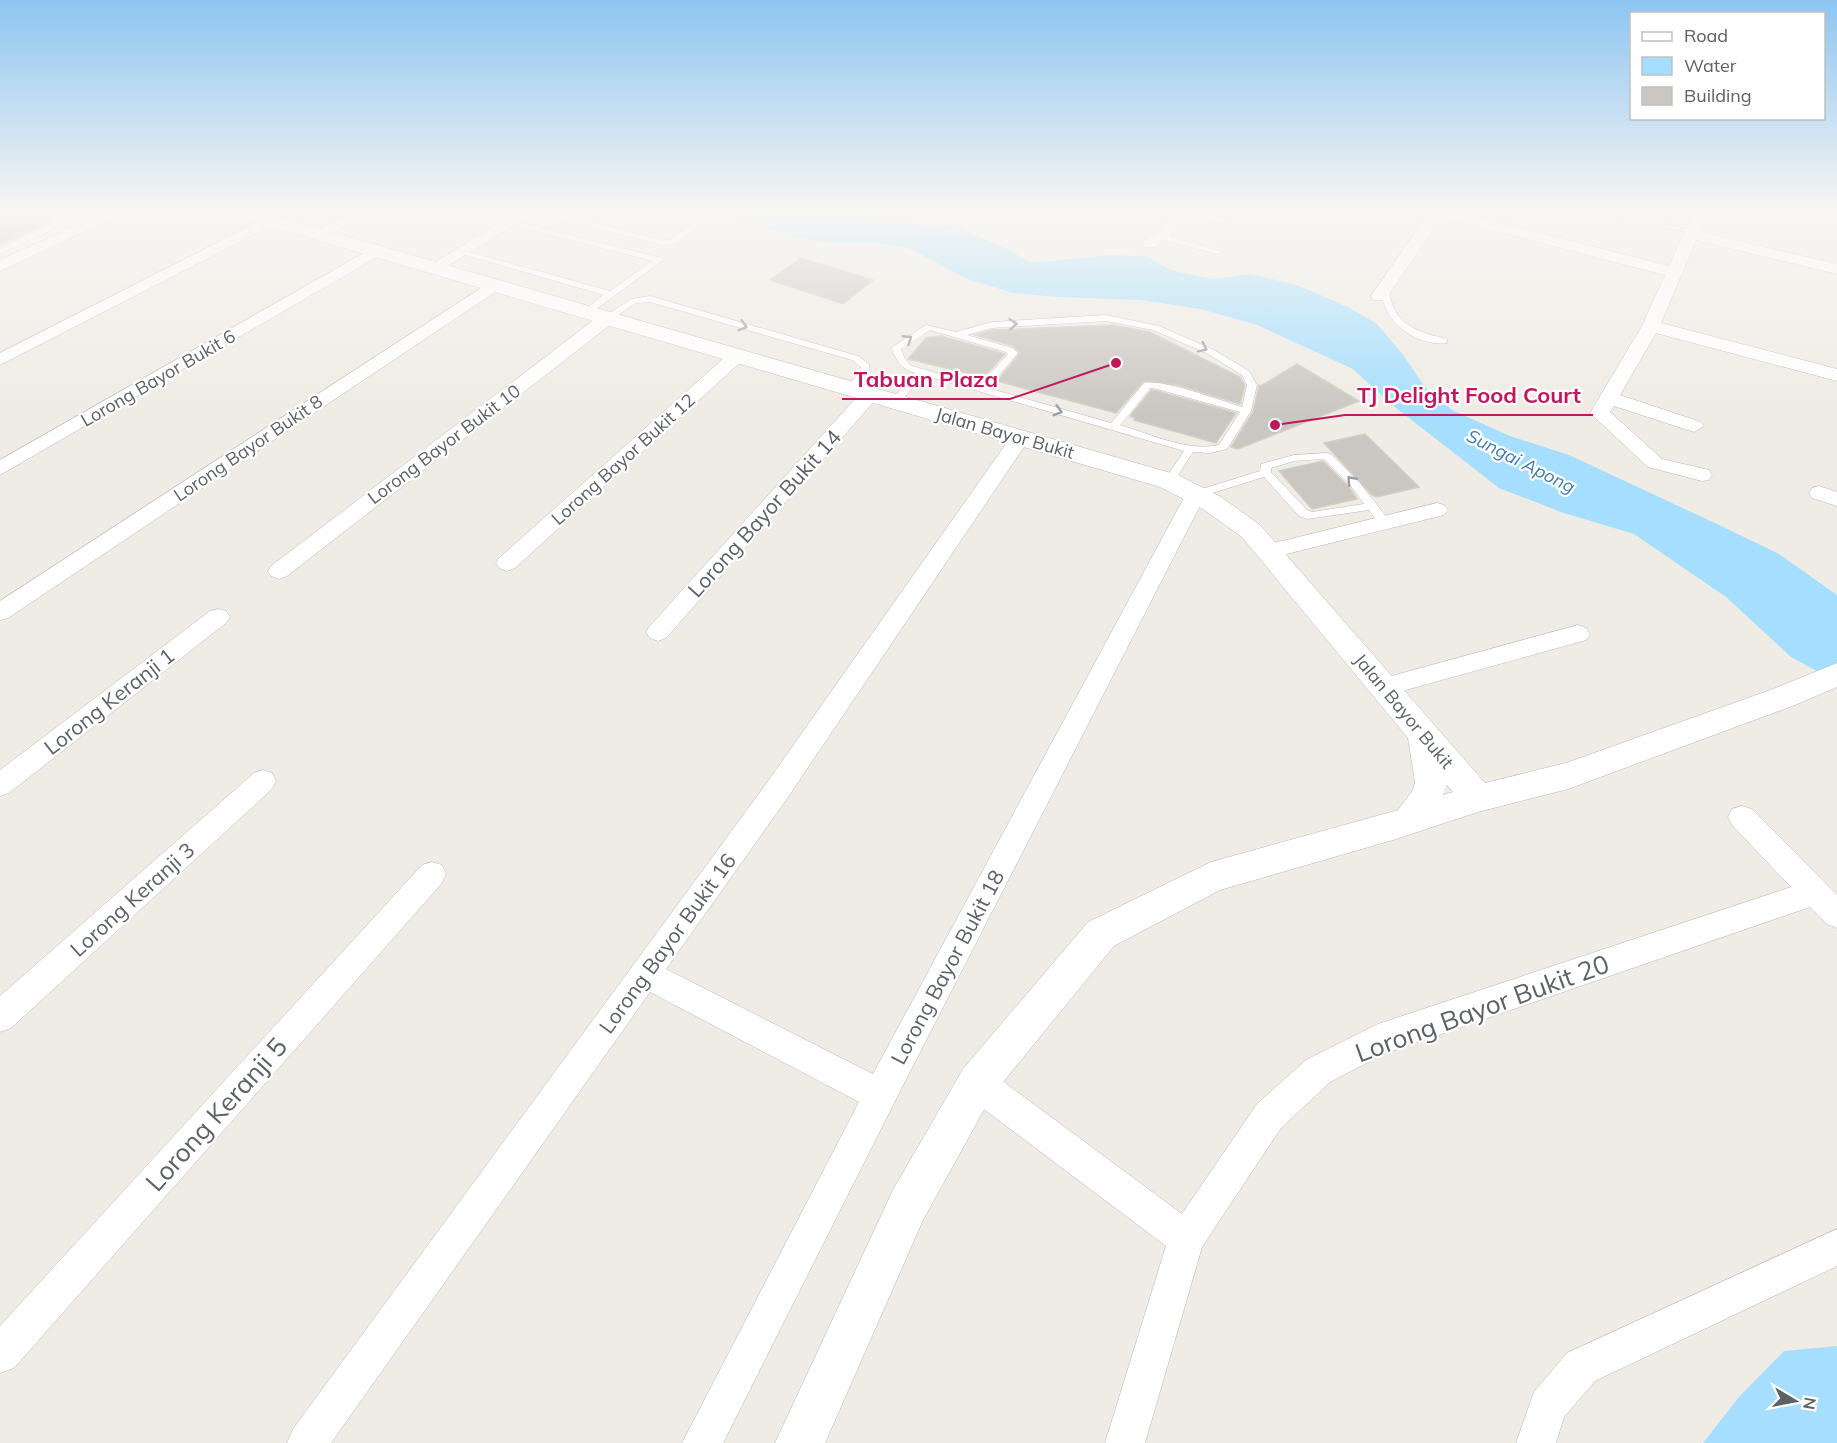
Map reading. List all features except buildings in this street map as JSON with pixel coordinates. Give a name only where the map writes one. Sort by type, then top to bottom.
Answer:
[{"type":"street","points":[[0,360],[159,278]]},
{"type":"street","name":"Lorong Bayor Bukit 6","points":[[0,469],[329,278]]},
{"type":"street","name":"Jalan Bayor Bukit","points":[[475,278],[602,308],[738,355],[1169,481],[1196,494],[1228,512],[1270,551],[1478,798]]},
{"type":"street","points":[[1382,293],[1392,278]]},
{"type":"street","points":[[1671,278],[1652,326],[1600,413],[1640,452],[1655,463],[1702,475]]},
{"type":"street","name":"Lorong Bayor Bukit 8","points":[[0,612],[495,284]]},
{"type":"street","name":"Lorong Bayor Bukit 10","points":[[279,571],[602,308]]},
{"type":"street","points":[[1652,326],[1837,375]]},
{"type":"street","name":"Lorong Bayor Bukit 12","points":[[507,563],[738,355]]},
{"type":"street","name":"Lorong Bayor Bukit 14","points":[[658,632],[861,391]]},
{"type":"street","points":[[1609,398],[1694,426]]},
{"type":"street","name":"Lorong Bayor Bukit 16","points":[[307,1443],[776,792],[1020,438]]},
{"type":"street","name":"Lorong Bayor Bukit 18","points":[[702,1443],[880,1095],[1196,494]]},
{"type":"street","points":[[1270,551],[1378,514],[1437,510]]},
{"type":"street","name":"Lorong Keranji 1","points":[[0,785],[218,617]]},
{"type":"street","points":[[1384,687],[1578,634]]},
{"type":"street","points":[[800,1443],[908,1205],[977,1083],[1101,934],[1211,877],[1401,824],[1478,798],[1561,778],[1784,697],[1837,674]]},
{"type":"street","points":[[1424,735],[1457,764],[1490,777],[1508,780],[1561,778]]},
{"type":"street","points":[[1401,824],[1429,795],[1433,783],[1424,735]]},
{"type":"street","points":[[1401,824],[1428,834],[1542,803],[1564,794],[1561,778]]},
{"type":"street","name":"Lorong Keranji 3","points":[[0,1017],[263,781]]},
{"type":"street","points":[[1742,817],[1826,903]]},
{"type":"street","name":"Lorong Keranji 5","points":[[0,1354],[432,874]]},
{"type":"street","name":"Lorong Bayor Bukit 20","points":[[1125,1443],[1186,1239],[1269,1116],[1318,1071],[1378,1040],[1826,903]]},
{"type":"street","points":[[645,974],[880,1095]]},
{"type":"street","points":[[977,1083],[1186,1239]]},
{"type":"street","points":[[1536,1443],[1548,1406],[1581,1367],[1837,1247]]},
{"type":"lane","points":[[526,278],[602,308],[650,299],[855,358],[866,366],[861,391]]},
{"type":"lane","points":[[602,308],[637,278]]},
{"type":"lane","points":[[1382,293],[1390,315],[1420,335],[1444,341]]},
{"type":"lane","points":[[956,335],[992,325],[1106,318],[1156,328],[1211,352],[1246,373],[1252,385],[1246,411],[1223,447],[1210,450],[1190,449],[909,368],[901,360],[896,348],[929,327],[1013,353],[982,389]]},
{"type":"lane","points":[[896,401],[921,372]]},
{"type":"lane","points":[[1113,427],[1147,385],[1158,386],[1246,411]]},
{"type":"lane","points":[[1169,481],[1190,449]]},
{"type":"lane","points":[[1327,456],[1355,484],[1378,514],[1311,516],[1304,513],[1266,473],[1265,466],[1294,458],[1327,456]]},
{"type":"lane","points":[[1196,494],[1266,473]]},
{"type":"water","name":"Sungai Apong","points":[[966,278],[1269,278],[1297,285],[1348,307],[1377,324],[1404,356],[1425,387],[1452,410],[1510,436],[1569,455],[1717,524],[1779,554],[1837,595],[1837,682],[1791,657],[1726,597],[1634,534],[1564,513],[1499,488],[1391,404],[1353,369],[1257,325],[1201,309],[1140,300],[1013,293]]},
{"type":"water","points":[[1837,1346],[1837,1443],[1703,1443],[1739,1397],[1784,1351]]},
{"type":"place","name":"Tabuan Plaza","points":[[1116,363]]},
{"type":"place","name":"TJ Delight Food Court","points":[[1275,425]]}]
